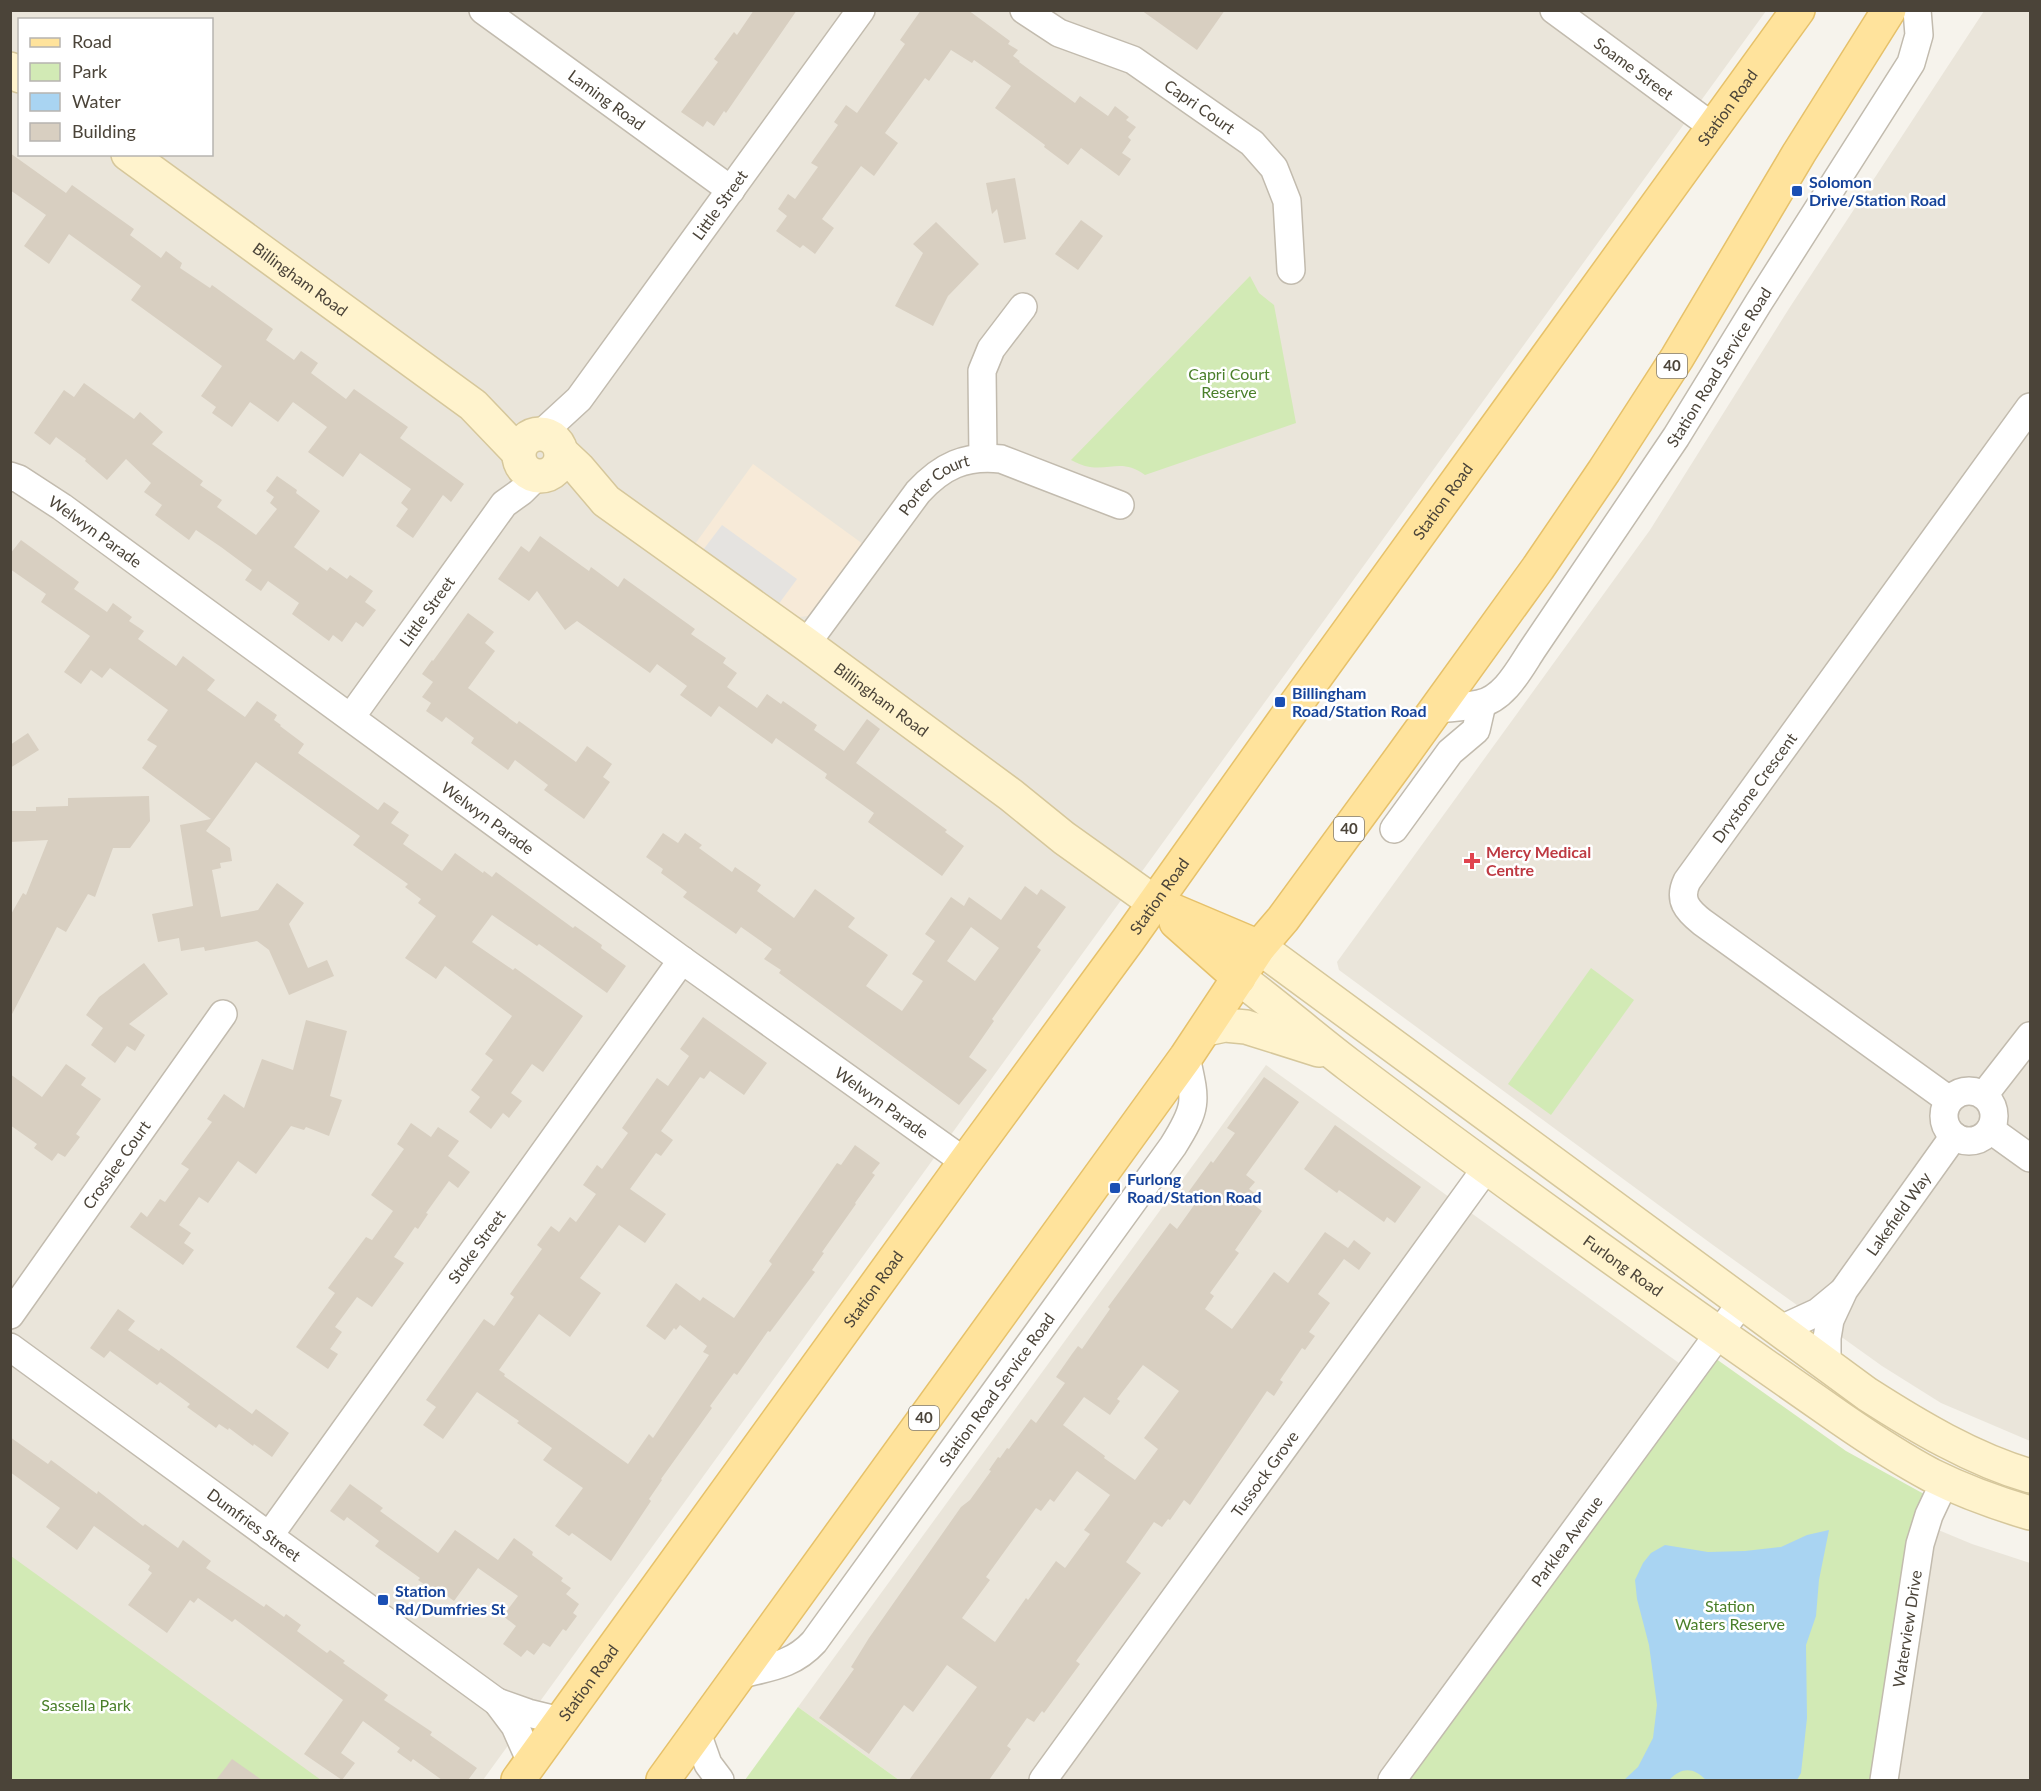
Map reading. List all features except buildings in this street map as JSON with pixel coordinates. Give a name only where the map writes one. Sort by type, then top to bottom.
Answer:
[{"type":"main road","name":"Station Road","points":[[524,1771],[1155,903],[1283,722],[1798,10]]},
{"type":"main road","name":"40","points":[[663,1780],[1186,1057],[1259,947],[1283,919],[1538,568],[1677,358],[1799,153],[1889,10]]},
{"type":"main road","name":"Billingham Road","points":[[131,156],[539,454],[578,468],[606,501],[806,644],[1011,795],[1064,838],[1155,903]]},
{"type":"main road","points":[[1155,903],[1259,947],[1867,1394],[1918,1426],[1967,1450],[2031,1476]]},
{"type":"main road","points":[[1155,903],[1239,978]]},
{"type":"main road","name":"Furlong Road","points":[[1239,978],[1274,1003],[1347,1064],[1486,1167],[1840,1418],[1894,1454],[1945,1481],[1991,1501],[2031,1514]]},
{"type":"main road","points":[[1206,1029],[1225,1025],[1250,1027],[1309,1046],[1347,1064]]},
{"type":"street","name":"Laming Road","points":[[483,10],[731,190]]},
{"type":"street","name":"Little Street","points":[[351,717],[504,504],[522,491],[539,454],[861,10]]},
{"type":"street","name":"Capri Court","points":[[1024,10],[1059,33],[1133,60],[1252,143],[1274,168],[1287,201],[1291,270]]},
{"type":"street","name":"Soame Street","points":[[1554,10],[1713,127]]},
{"type":"street","name":"Station Road Service Road","points":[[1482,704],[1501,692],[1513,678],[1621,521],[1911,63],[1919,35],[1917,10]]},
{"type":"street","points":[[983,457],[982,371],[992,349],[1023,307]]},
{"type":"street","name":"Drystone Crescent","points":[[1949,1100],[1702,922],[1687,909],[1683,889],[2031,407]]},
{"type":"street","name":"Porter Court","points":[[806,644],[918,492],[932,476],[945,468],[983,457],[1001,459],[1120,505]]},
{"type":"street","name":"Welwyn Parade","points":[[10,476],[19,479],[62,507],[682,960],[965,1162]]},
{"type":"street","points":[[1394,829],[1450,752],[1476,730],[1482,704],[1436,709]]},
{"type":"street","name":"Stoke Street","points":[[269,1536],[682,960]]},
{"type":"street","name":"Crosslee Court","points":[[10,1315],[223,1014]]},
{"type":"street","points":[[1984,1095],[2031,1036]]},
{"type":"street","points":[[1962,1092],[1977,1092],[1984,1095],[1990,1101],[1995,1115],[1991,1130],[1978,1140],[1969,1142],[1954,1136],[1946,1126],[1944,1119],[1949,1100],[1962,1092]]},
{"type":"street","points":[[1991,1130],[2031,1158]]},
{"type":"street","name":"Lakefield Way","points":[[1827,1364],[1830,1320],[1844,1290],[1954,1136]]},
{"type":"street","name":"Tussock Grove","points":[[1043,1780],[1486,1167]]},
{"type":"street","name":"Lakefield Way","points":[[1779,1330],[1818,1312],[1844,1290]]},
{"type":"street","name":"Parklea Avenue","points":[[1392,1780],[1742,1302]]},
{"type":"street","name":"Dumfries Street","points":[[10,1347],[497,1702],[561,1721]]},
{"type":"street","name":"Waterview Drive","points":[[1884,1780],[1920,1544],[1929,1515],[1945,1481]]},
{"type":"street","name":"Dumfries Street","points":[[497,1702],[515,1726],[524,1771]]},
{"type":"street","points":[[697,1733],[708,1764],[720,1780]]},
{"type":"shaded area","points":[[11,11],[1766,11],[483,1780],[11,1780]]},
{"type":"shaded area","points":[[1984,11],[2030,11],[2030,1441],[1941,1403],[1882,1366],[1713,1245],[1339,970],[1337,962],[1650,530],[1790,307]]},
{"type":"shaded area","points":[[753,464],[863,544],[808,616],[799,617],[787,611],[695,544]]},
{"type":"shaded area","points":[[722,525],[797,579],[778,605],[703,550]]},
{"type":"shaded area","points":[[1266,1065],[1697,1376],[1407,1780],[899,1780],[798,1707]]},
{"type":"shaded area","points":[[1924,1524],[1972,1544],[2030,1563],[2030,1780],[1871,1780],[1885,1700],[1898,1597]]},
{"type":"green space","name":"Capri Court Reserve","points":[[1250,276],[1259,293],[1274,305],[1296,423],[1145,475],[1130,467],[1098,468],[1071,460]]},
{"type":"green space","points":[[1591,968],[1634,1000],[1551,1115],[1508,1084]]},
{"type":"green space","name":"Station Waters Reserve","points":[[1712,1356],[1846,1451],[1933,1499],[1898,1597],[1885,1700],[1871,1780],[1407,1780]]},
{"type":"green space","name":"Sassella Park","points":[[11,1556],[321,1780],[11,1780]]},
{"type":"green space","points":[[798,1707],[899,1780],[745,1780]]},
{"type":"water","points":[[1829,1530],[1819,1580],[1816,1616],[1806,1645],[1807,1718],[1801,1773],[1797,1780],[1706,1780],[1688,1770],[1678,1773],[1669,1780],[1624,1780],[1638,1767],[1653,1738],[1657,1705],[1649,1645],[1637,1599],[1635,1580],[1651,1553],[1665,1545],[1708,1552],[1781,1547],[1807,1535]]},
{"type":"place","name":"Solomon Drive/Station Road","points":[[1797,191]]},
{"type":"place","name":"Billingham Road/Station Road","points":[[1280,702]]},
{"type":"place","name":"Mercy Medical Centre","points":[[1472,861]]},
{"type":"place","name":"Furlong Road/Station Road","points":[[1115,1188]]},
{"type":"place","name":"Station Rd/Dumfries St","points":[[383,1600]]}]
